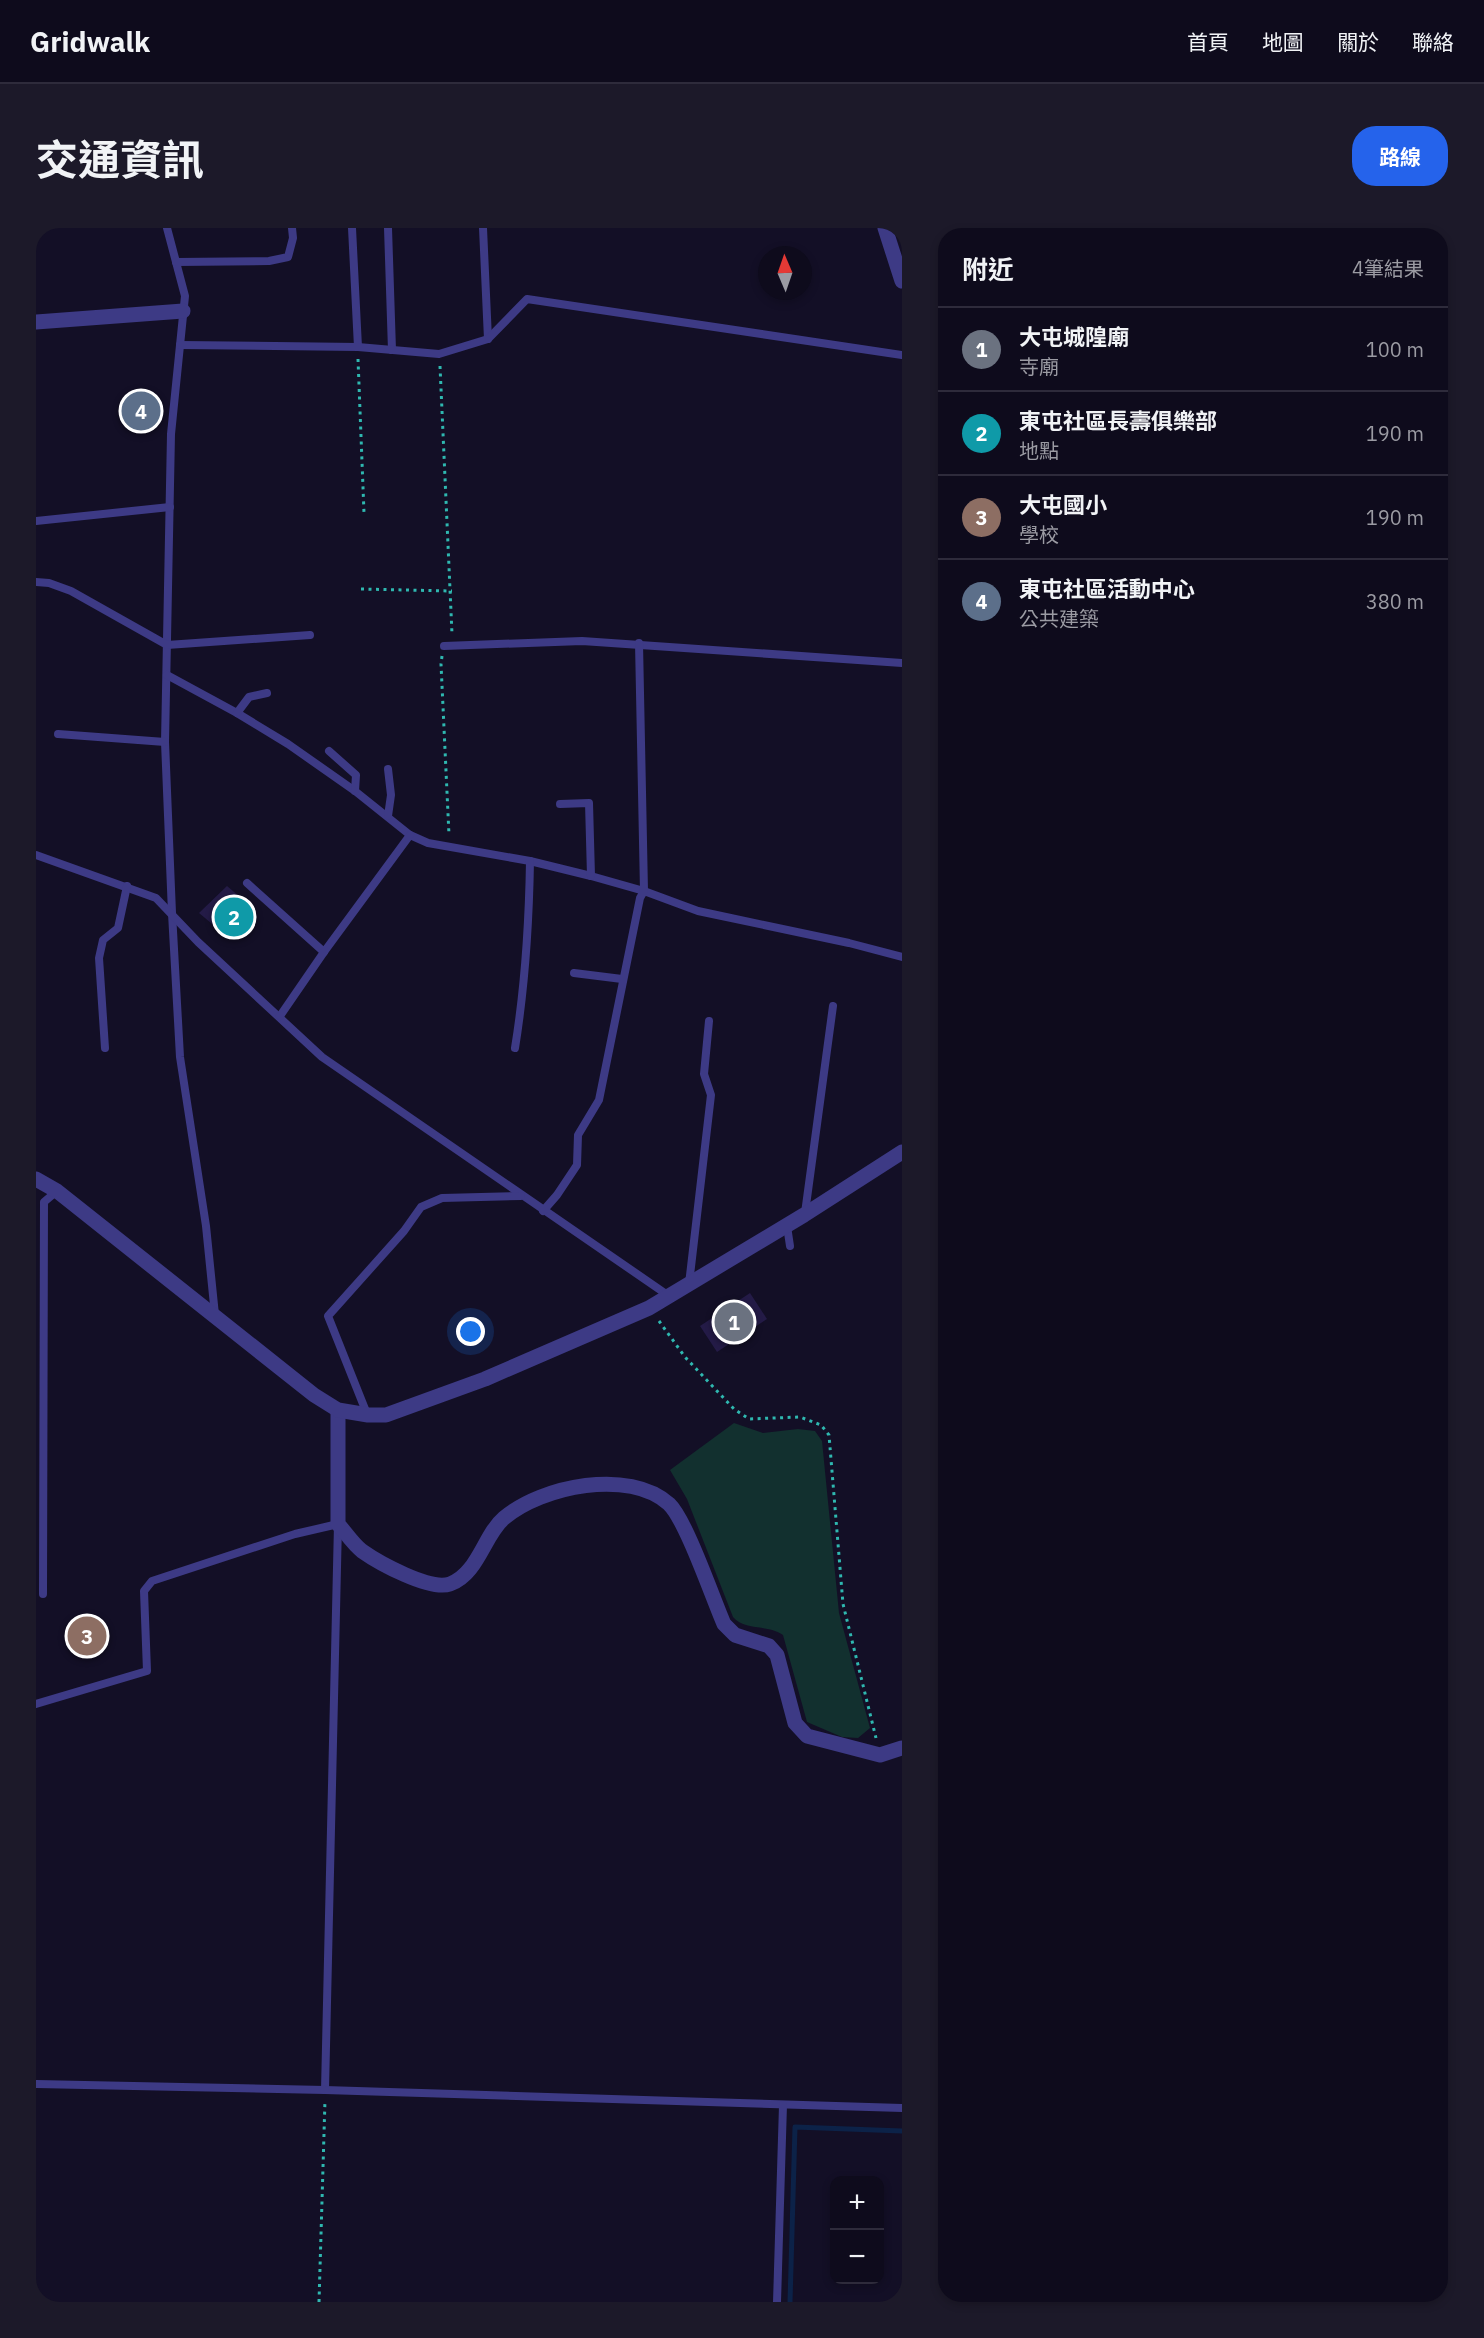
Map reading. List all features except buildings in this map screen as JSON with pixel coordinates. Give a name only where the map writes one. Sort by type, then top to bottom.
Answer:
[{"type":"street","points":[[885,228],[902,281]]},
{"type":"street","points":[[36,322],[183,311]]},
{"type":"street","points":[[36,1179],[57,1191],[314,1395],[338,1410],[368,1415],[386,1415],[485,1379],[649,1308],[804,1215],[902,1152]]},
{"type":"street","points":[[338,1410],[338,1524],[361,1550],[425,1582],[449,1584],[463,1575],[480,1556],[502,1520],[519,1508],[558,1491],[587,1485],[622,1485],[643,1488],[670,1505],[683,1526],[724,1624],[735,1635],[769,1646],[777,1655],[795,1723],[807,1736],[880,1755],[902,1748]]},
{"type":"lane","points":[[167,228],[184,296],[171,434],[165,742],[172,913],[180,1056],[206,1226],[216,1319]]},
{"type":"lane","points":[[176,262],[269,261],[288,257],[293,238],[292,228]]},
{"type":"lane","points":[[352,228],[358,347]]},
{"type":"lane","points":[[388,228],[392,350]]},
{"type":"lane","points":[[483,228],[488,339]]},
{"type":"lane","points":[[180,345],[358,347],[439,354],[488,339],[527,299],[902,355]]},
{"type":"lane","points":[[36,521],[170,507]]},
{"type":"lane","points":[[36,582],[49,583],[71,591],[168,645],[310,635]]},
{"type":"lane","points":[[444,646],[582,641],[639,643],[902,663]]},
{"type":"lane","points":[[543,1211],[557,1195],[576,1165],[578,1135],[600,1100],[622,979],[640,898],[644,891],[639,643]]},
{"type":"lane","points":[[167,675],[288,744],[355,791],[410,835],[428,843],[530,861],[644,891],[698,911],[849,943],[902,957]]},
{"type":"lane","points":[[237,713],[249,697],[267,693]]},
{"type":"lane","points":[[58,734],[165,742]]},
{"type":"lane","points":[[329,751],[356,775],[355,791]]},
{"type":"lane","points":[[388,769],[391,795],[388,816]]},
{"type":"lane","points":[[560,804],[589,803],[591,876]]},
{"type":"lane","points":[[279,1016],[410,835]]},
{"type":"lane","points":[[36,855],[156,898],[198,942],[322,1057],[669,1296]]},
{"type":"lane","points":[[515,1048],[523,999],[530,861]]},
{"type":"lane","points":[[247,883],[324,952]]},
{"type":"lane","points":[[105,1048],[99,958],[103,940],[118,928],[127,886]]},
{"type":"lane","points":[[574,973],[622,979]]},
{"type":"lane","points":[[804,1215],[834,1006]]},
{"type":"lane","points":[[689,1284],[711,1095],[705,1074],[710,1022]]},
{"type":"lane","points":[[43,1594],[44,1202],[57,1191]]},
{"type":"lane","points":[[368,1415],[328,1317],[404,1232],[421,1207],[442,1198],[523,1196]]},
{"type":"lane","points":[[787,1224],[790,1246]]},
{"type":"lane","points":[[36,1704],[147,1671],[144,1591],[152,1581],[295,1534],[338,1524],[325,2090]]},
{"type":"lane","points":[[36,2084],[325,2090],[902,2108]]},
{"type":"lane","points":[[777,2302],[783,2104]]},
{"type":"path","points":[[358,347],[364,513]]},
{"type":"path","points":[[439,354],[454,632],[444,646],[441,664],[449,846]]},
{"type":"path","points":[[362,589],[452,591]]},
{"type":"path","points":[[649,1308],[685,1357],[734,1409],[749,1419],[800,1417],[821,1425],[829,1435],[843,1604],[880,1755]]},
{"type":"path","points":[[319,2302],[325,2090]]},
{"type":"green space","points":[[734,1423],[763,1433],[798,1429],[815,1431],[822,1441],[839,1613],[870,1728],[858,1738],[842,1737],[807,1722],[783,1635],[744,1624],[733,1617],[687,1499],[670,1470]]},
{"type":"waterway","points":[[790,2302],[795,2127],[902,2131]]},
{"type":"place","name":"東屯社區活動中心","points":[[141,411]]},
{"type":"place","name":"東屯社區長壽俱樂部","points":[[234,917]]},
{"type":"place","name":"大屯城隍廟","points":[[734,1322]]},
{"type":"place","name":"大屯國小","points":[[87,1636]]}]
